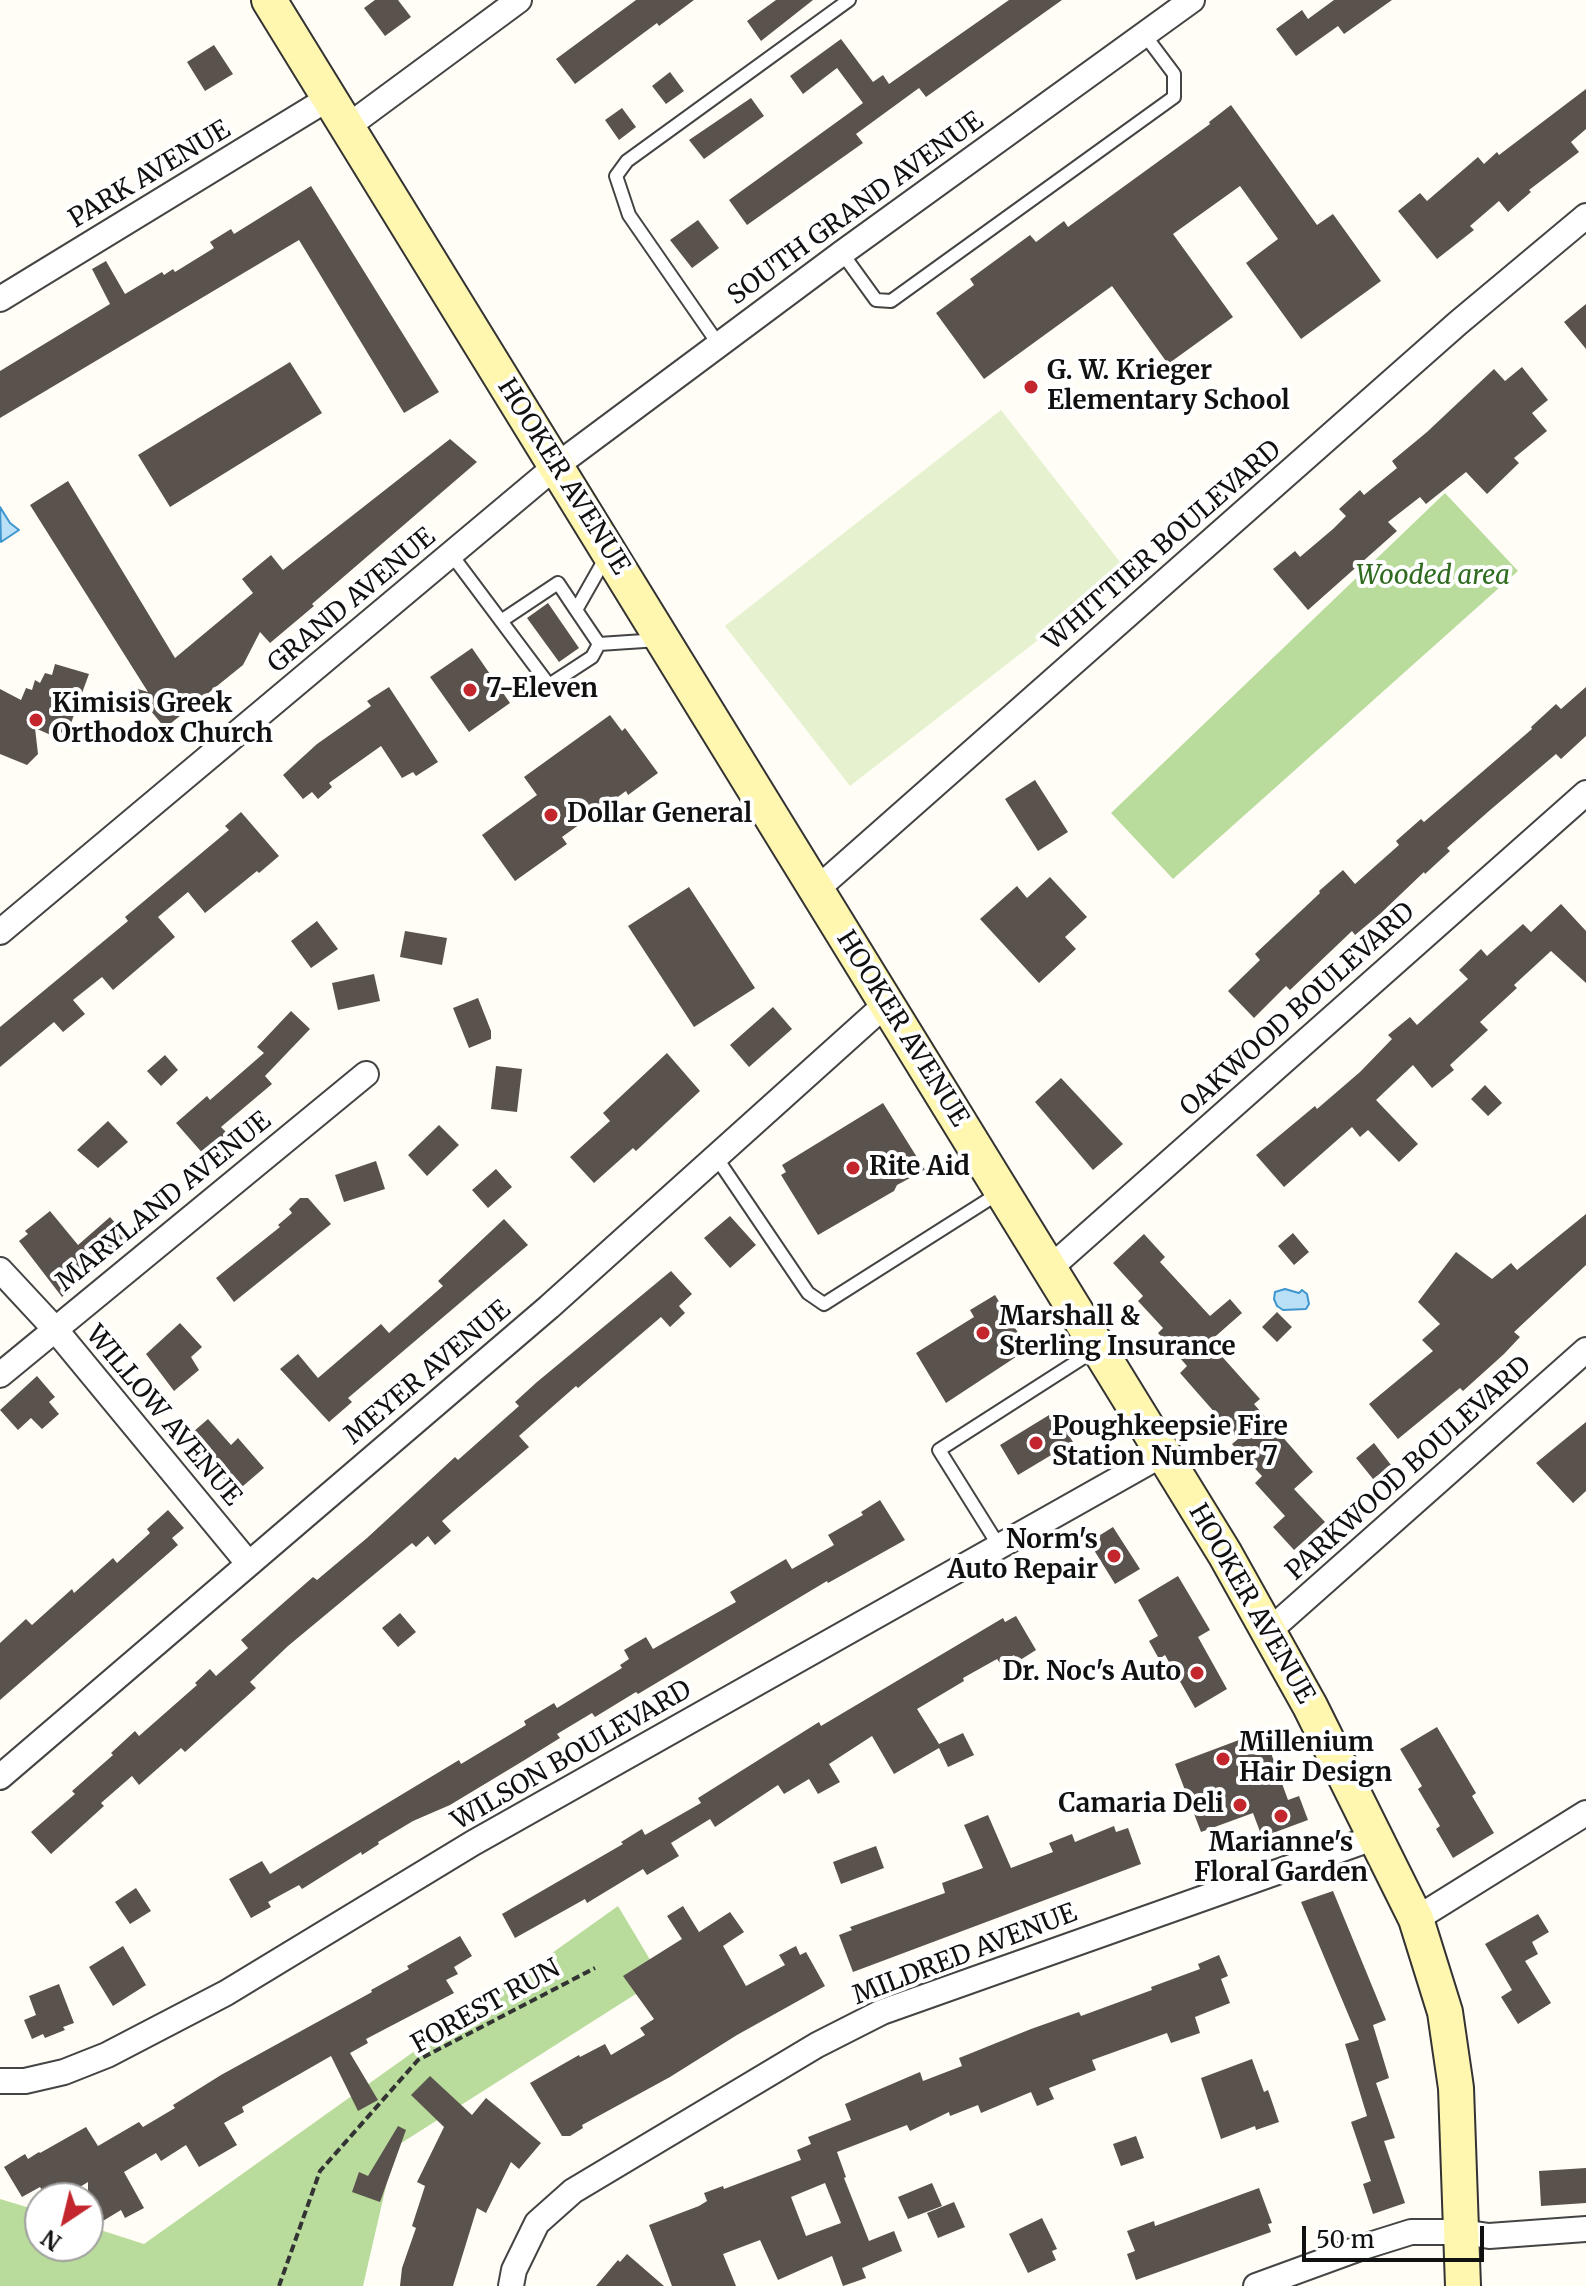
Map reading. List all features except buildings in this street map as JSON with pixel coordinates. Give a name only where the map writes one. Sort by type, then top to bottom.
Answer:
[{"type":"street","name":"HOOKER AVENUE","points":[[269,0],[1269,1631],[1416,1919],[1445,2012],[1456,2088],[1463,2286]]},
{"type":"street","name":"SOUTH GRAND AVENUE","points":[[556,466],[842,253],[1192,0]]},
{"type":"street","name":"PARK AVENUE","points":[[0,299],[338,112],[509,3]]},
{"type":"street","name":"WHITTIER BOULEVARD","points":[[816,890],[1458,323],[1586,216]]},
{"type":"street","name":"GRAND AVENUE","points":[[0,932],[556,466]]},
{"type":"street","name":"OAKWOOD BOULEVARD","points":[[1049,1269],[1586,793]]},
{"type":"street","name":"MEYER AVENUE","points":[[0,1777],[549,1307],[886,1004]]},
{"type":"street","name":"MARYLAND AVENUE","points":[[0,1375],[366,1074]]},
{"type":"street","name":"WILLOW AVENUE","points":[[0,1270],[54,1328],[248,1563]]},
{"type":"street","name":"PARKWOOD BOULEVARD","points":[[1269,1631],[1586,1350]]},
{"type":"street","name":"WILSON BOULEVARD","points":[[0,2081],[25,2081],[64,2072],[107,2055],[226,1993],[473,1843],[1163,1454]]},
{"type":"street","points":[[1416,1919],[1586,1813]]},
{"type":"street","name":"MILDRED AVENUE","points":[[511,2286],[514,2270],[537,2223],[573,2191],[830,2039],[882,2012],[1376,1837]]},
{"type":"street","points":[[1256,2286],[1411,2232],[1462,2232],[1489,2236],[1586,2229]]},
{"type":"lane","points":[[719,345],[629,215],[616,176],[627,161],[849,0]]},
{"type":"lane","points":[[842,253],[876,300],[891,301],[1174,97],[1174,74],[1144,34]]},
{"type":"lane","points":[[576,610],[608,552]]},
{"type":"lane","points":[[451,554],[549,685],[592,657],[599,644]]},
{"type":"lane","points":[[501,621],[558,583],[599,644]]},
{"type":"lane","points":[[599,644],[662,640]]},
{"type":"lane","points":[[716,1157],[808,1293],[824,1304],[1002,1192]]},
{"type":"lane","points":[[999,1546],[939,1450],[1098,1348]]},
{"type":"path","name":"FOREST RUN","points":[[279,2286],[320,2171],[418,2060],[595,1968]]},
{"type":"green space","points":[[1001,410],[1127,571],[850,786],[725,626]]},
{"type":"green space","name":"Wooded area","points":[[1445,493],[1518,571],[1173,879],[1111,813]]},
{"type":"green space","points":[[618,1906],[661,1978],[395,2147],[363,2286],[0,2286],[0,2199],[24,2206],[24,2262],[104,2262],[104,2231],[144,2244]]},
{"type":"water","points":[[0,507],[10,523],[19,530],[1,542]]},
{"type":"water","points":[[1285,1289],[1299,1293],[1302,1290],[1307,1294],[1309,1304],[1306,1309],[1283,1310],[1277,1306],[1275,1292]]},
{"type":"place","name":"G. W. Krieger Elementary School","points":[[1031,387]]},
{"type":"place","name":"7-Eleven","points":[[470,690]]},
{"type":"place","name":"Kimisis Greek Orthodox Church","points":[[36,720]]},
{"type":"place","name":"Dollar General","points":[[551,815]]},
{"type":"place","name":"Rite Aid","points":[[853,1168]]},
{"type":"place","name":"Marshall & Sterling Insurance","points":[[983,1333]]},
{"type":"place","name":"Poughkeepsie Fire Station Number 7","points":[[1036,1443]]},
{"type":"place","name":"Norm's Auto Repair","points":[[1114,1556]]},
{"type":"place","name":"Dr. Noc's Auto","points":[[1197,1673]]},
{"type":"place","name":"Millenium Hair Design","points":[[1223,1759]]},
{"type":"place","name":"Camaria Deli","points":[[1240,1805]]},
{"type":"place","name":"Marianne's Floral Garden","points":[[1281,1816]]}]
